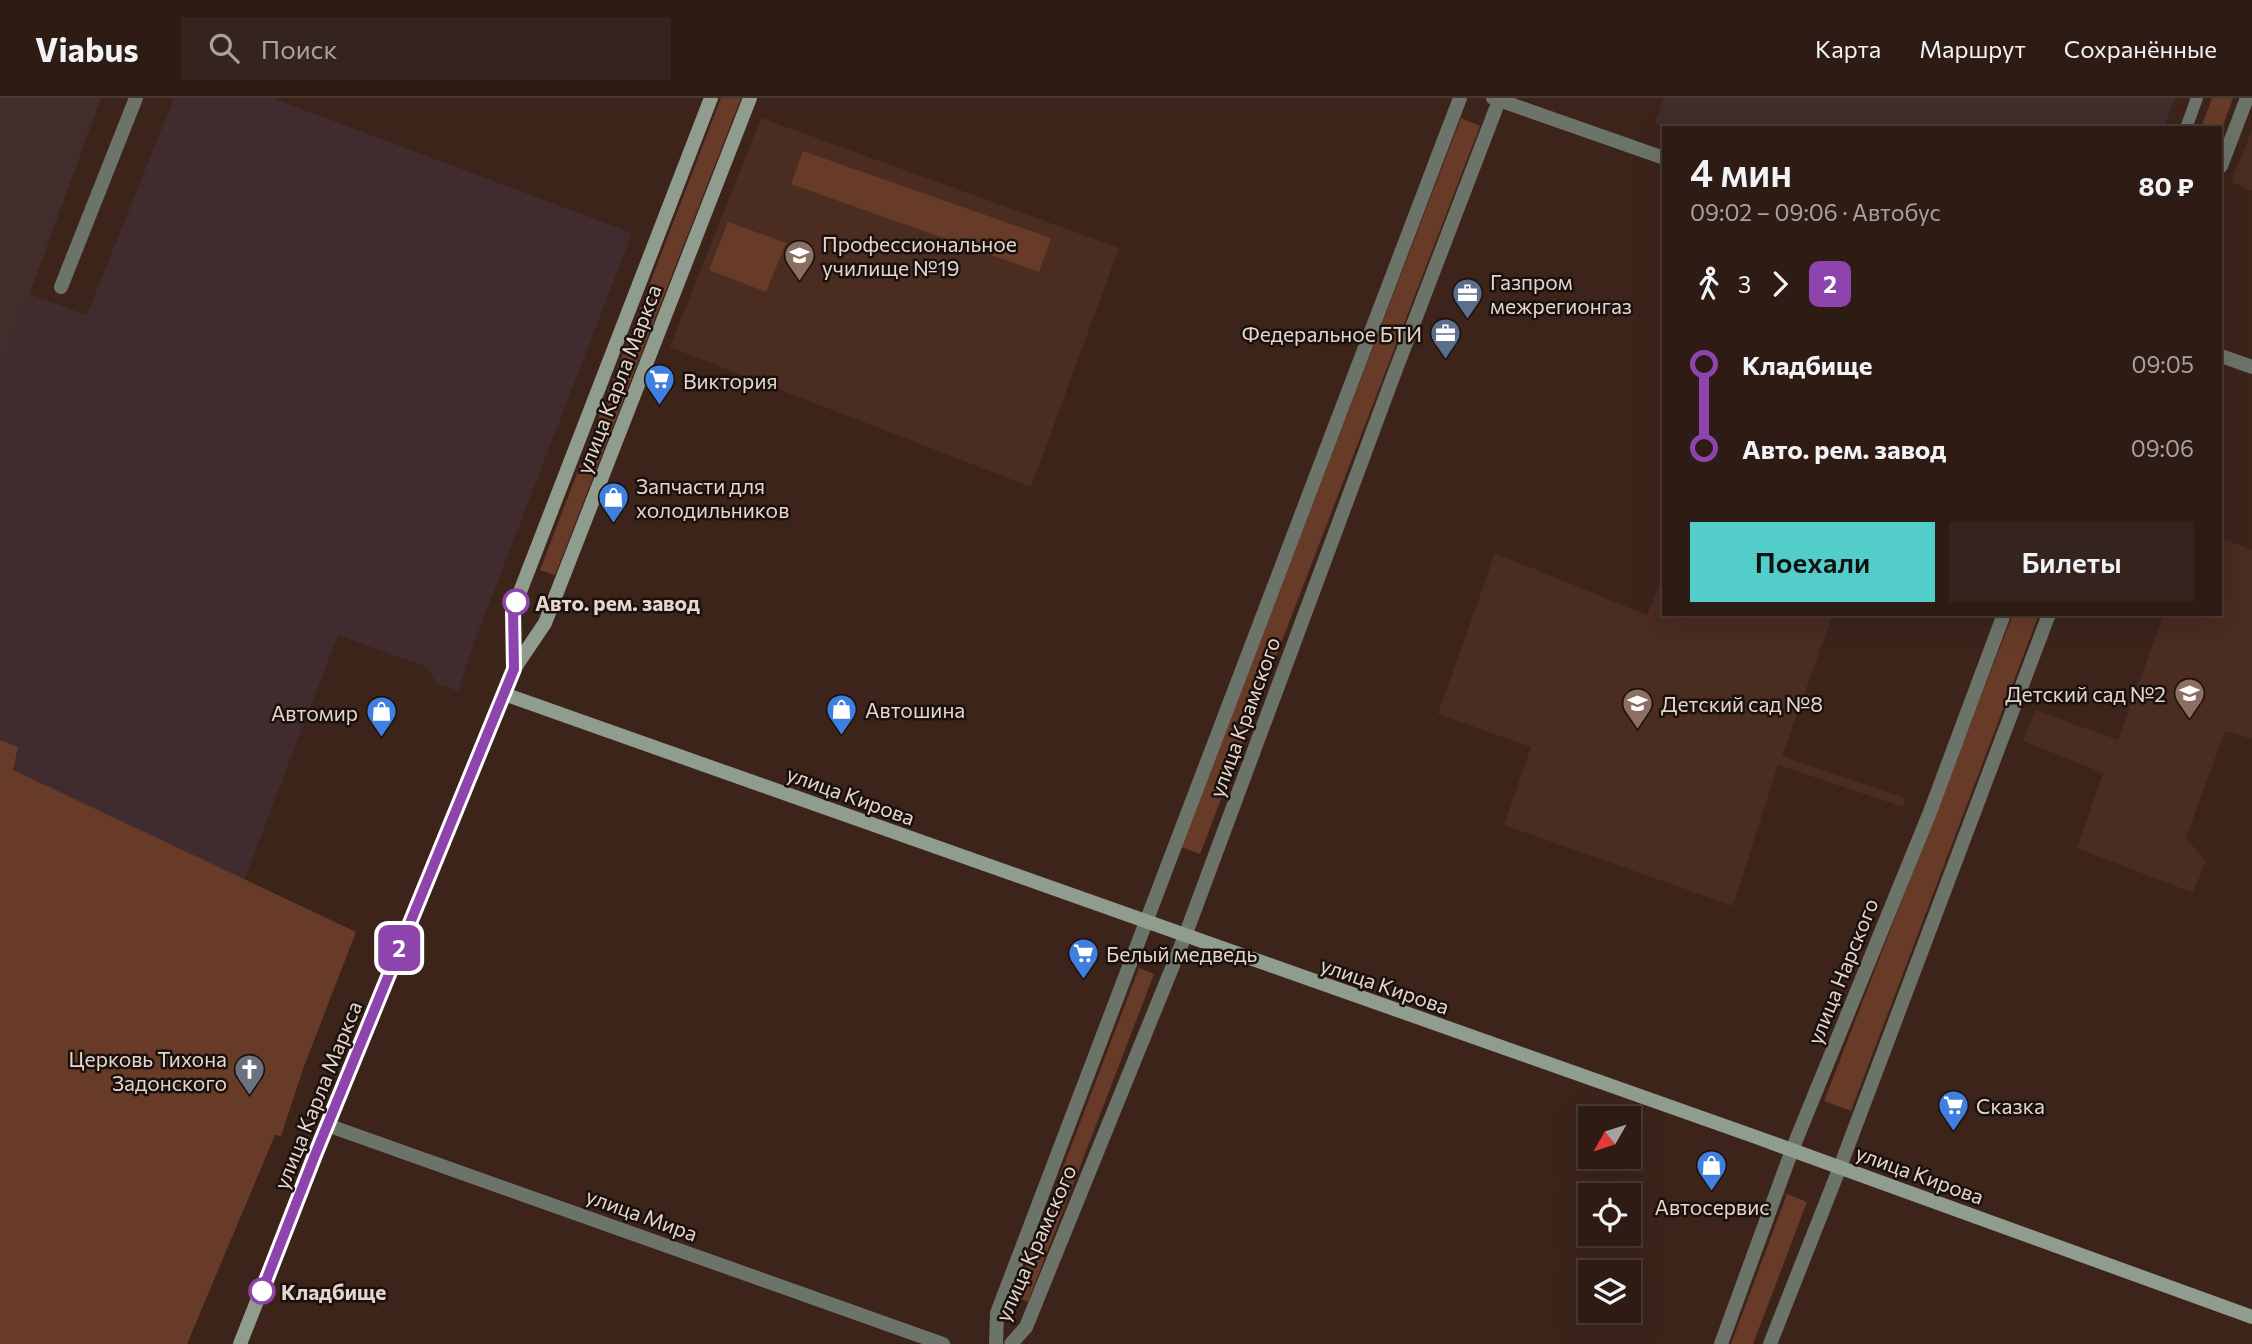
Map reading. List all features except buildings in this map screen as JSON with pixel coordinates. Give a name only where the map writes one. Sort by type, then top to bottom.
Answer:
[{"type":"main road","name":"улица Карла Маркса","points":[[514,669],[513,610],[711,98]]},
{"type":"main road","name":"улица Карла Маркса","points":[[240,1344],[503,694],[514,669],[545,623],[750,98]]},
{"type":"main road","name":"улица Кирова","points":[[503,694],[1840,1167],[2252,1317]]},
{"type":"street","points":[[61,287],[136,98]]},
{"type":"street","name":"улица Крамского","points":[[996,1344],[996,1313],[1460,98]]},
{"type":"street","points":[[2187,126],[2197,98]]},
{"type":"street","points":[[2222,163],[2247,98]]},
{"type":"street","points":[[1497,99],[1662,157]]},
{"type":"street","name":"улица Крамского","points":[[1011,1344],[1026,1327],[1185,936],[1497,99]]},
{"type":"street","points":[[2222,356],[2252,367]]},
{"type":"street","name":"улица Нарского","points":[[1721,1344],[1792,1150],[1930,812],[2003,616]]},
{"type":"street","points":[[1770,1344],[1840,1167],[2048,616]]},
{"type":"street","name":"улица Мира","points":[[327,1125],[943,1344]]},
{"type":"shaded area","points":[[0,98],[101,98],[0,375]]},
{"type":"shaded area","points":[[174,98],[272,98],[632,233],[477,635],[458,691],[436,683],[427,667],[338,635],[244,880],[12,770],[18,747],[0,740],[0,375],[29,294],[87,315]]},
{"type":"shaded area","points":[[721,98],[741,98],[555,575],[540,570]]},
{"type":"shaded area","points":[[1664,98],[2175,98],[2165,126],[1663,126],[1655,123]]},
{"type":"shaded area","points":[[2212,98],[2233,98],[2222,128],[2222,126],[2202,126]]},
{"type":"shaded area","points":[[761,118],[1119,248],[1031,487],[670,347]]},
{"type":"shaded area","points":[[1461,118],[1480,126],[1200,854],[1181,847]]},
{"type":"shaded area","points":[[2252,130],[2252,191],[2231,182]]},
{"type":"shaded area","points":[[803,151],[1051,238],[1039,272],[791,184]]},
{"type":"shaded area","points":[[728,222],[786,243],[766,292],[709,270]]},
{"type":"shaded area","name":"Детский сад №2","points":[[2222,538],[2252,550],[2252,739],[2225,731],[2186,838],[2206,861],[2193,893],[2077,848],[2103,773],[2023,741],[2035,710],[2118,740],[2163,616],[2222,616]]},
{"type":"shaded area","name":"Детский сад №8","points":[[1495,553],[1647,615],[1662,579],[1662,616],[1832,616],[1782,756],[1905,798],[1903,807],[1778,765],[1733,906],[1504,825],[1531,747],[1438,714]]},
{"type":"shaded area","points":[[2012,616],[2038,616],[1851,1111],[1824,1101]]},
{"type":"shaded area","points":[[0,740],[18,747],[13,770],[356,932],[303,1069],[281,1136],[275,1135],[187,1344],[0,1344]]},
{"type":"shaded area","points":[[1139,968],[1154,974],[1028,1302],[1014,1296]]},
{"type":"shaded area","points":[[1787,1194],[1807,1202],[1753,1344],[1731,1344]]},
{"type":"bus line","name":"2","points":[[262,1291],[514,669],[513,610],[516,602]]},
{"type":"place","name":"Профессиональное училище №19","points":[[799,282]]},
{"type":"place","name":"Газпром межрегионгаз","points":[[1467,320]]},
{"type":"place","name":"Федеральное БТИ","points":[[1445,360]]},
{"type":"place","name":"Виктория","points":[[660,407]]},
{"type":"place","name":"Запчасти для холодильников","points":[[613,524]]},
{"type":"place","name":"Авто. рем. завод","points":[[516,602]]},
{"type":"place","name":"Детский сад №2","points":[[2189,720]]},
{"type":"place","name":"Детский сад №8","points":[[1638,730]]},
{"type":"place","name":"Автошина","points":[[842,736]]},
{"type":"place","name":"Автомир","points":[[381,739]]},
{"type":"place","name":"Белый медведь","points":[[1083,980]]},
{"type":"place","name":"Церковь Тихона Задонского","points":[[250,1097]]},
{"type":"place","name":"Сказка","points":[[1953,1132]]},
{"type":"place","name":"Автосервис","points":[[1712,1193]]},
{"type":"place","name":"Кладбище","points":[[262,1291]]}]
